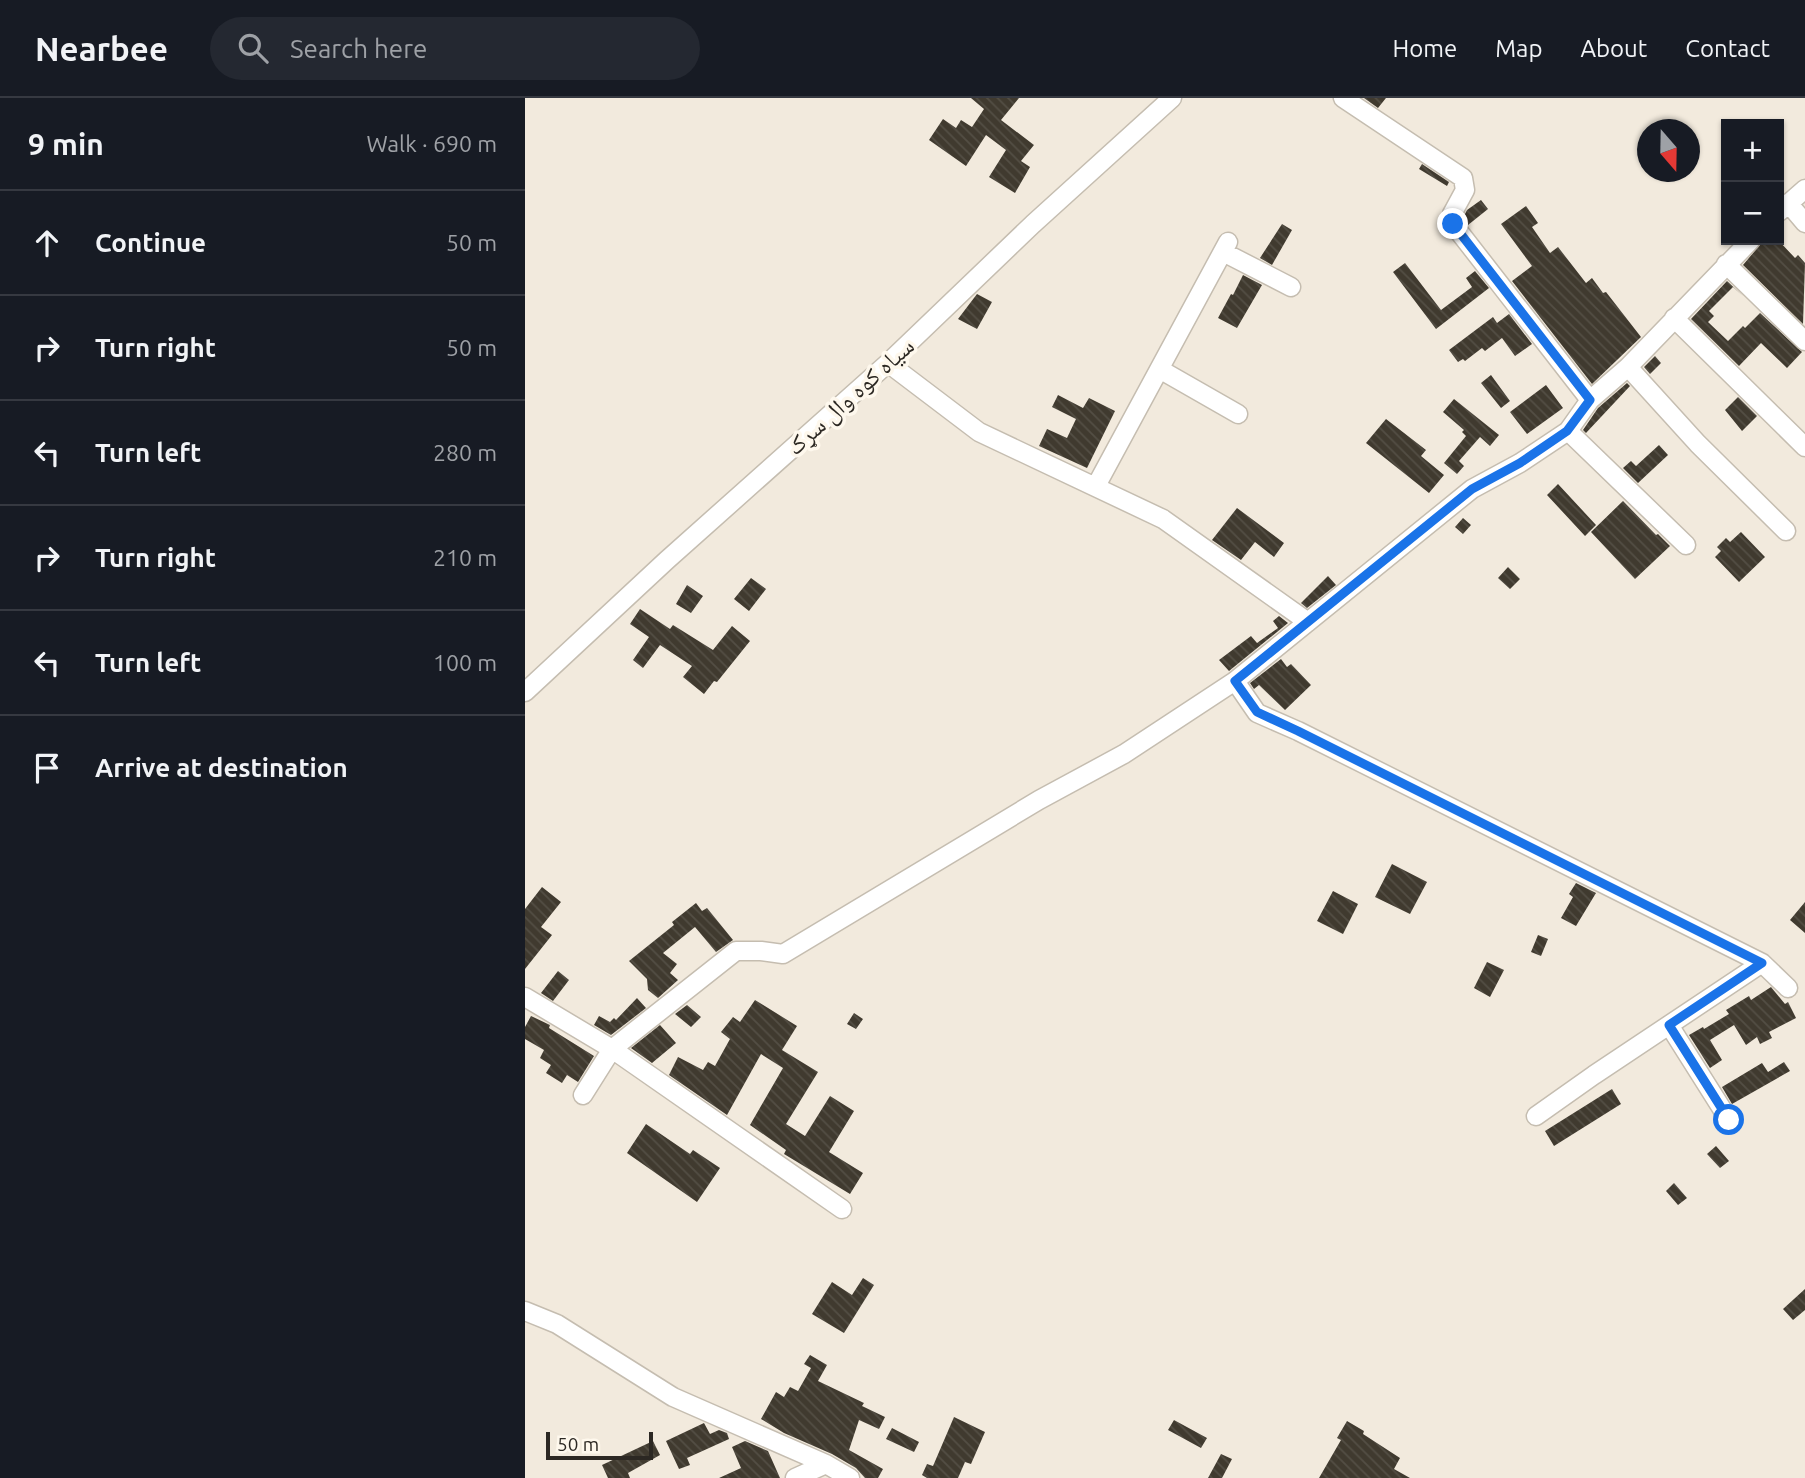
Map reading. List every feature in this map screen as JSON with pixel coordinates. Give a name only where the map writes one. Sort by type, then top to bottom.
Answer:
[{"type":"street","name":"سیاه کوه وال سړک","points":[[525,692],[667,560],[888,363],[1033,224],[1171,98]]},
{"type":"street","points":[[1343,98],[1463,178],[1465,190],[1452,214],[1453,224],[1590,400]]},
{"type":"street","points":[[1784,207],[1805,189]]},
{"type":"street","points":[[1784,209],[1805,223]]},
{"type":"street","points":[[583,1095],[612,1049],[736,951],[783,954],[1039,800],[1124,754],[1235,681],[1472,489],[1520,463],[1567,431],[1590,400],[1628,367],[1746,245]]},
{"type":"street","points":[[1096,486],[1226,247],[1291,288]]},
{"type":"street","points":[[1726,264],[1805,341]]},
{"type":"street","points":[[1674,318],[1805,447]]},
{"type":"street","points":[[888,363],[979,432],[1163,519],[1308,622]]},
{"type":"street","points":[[1628,367],[1698,444],[1786,531]]},
{"type":"street","points":[[1161,370],[1238,414]]},
{"type":"street","points":[[1567,431],[1686,545]]},
{"type":"street","points":[[1235,681],[1257,712],[1762,963],[1788,988]]},
{"type":"street","points":[[1536,1116],[1762,963]]},
{"type":"street","points":[[525,997],[612,1049],[842,1209]]},
{"type":"street","points":[[1669,1025],[1729,1120]]},
{"type":"street","points":[[525,1311],[557,1324],[673,1397],[826,1464],[850,1478]]},
{"type":"street","points":[[795,1478],[826,1464]]},
{"type":"building","points":[[971,98],[1019,98],[1001,120],[1034,145],[1021,161],[1030,167],[1015,193],[989,177],[1006,150],[986,135],[966,166],[929,140],[943,119],[956,128],[961,120],[972,127],[984,109]]},
{"type":"building","points":[[1364,98],[1386,98],[1378,108]]},
{"type":"building","points":[[1422,164],[1449,182],[1447,186],[1419,169]]},
{"type":"building","points":[[1481,200],[1488,209],[1468,225],[1464,216],[1467,210]]},
{"type":"building","points":[[1526,206],[1538,223],[1532,227],[1550,253],[1558,247],[1586,283],[1592,278],[1641,337],[1592,384],[1512,281],[1532,266],[1501,224]]},
{"type":"building","points":[[1282,224],[1292,230],[1272,265],[1260,258]]},
{"type":"building","points":[[1760,245],[1783,245],[1795,258],[1798,255],[1805,263],[1803,324],[1743,265]]},
{"type":"building","points":[[1405,263],[1441,310],[1472,287],[1466,278],[1475,271],[1489,288],[1436,329],[1393,272]]},
{"type":"building","points":[[1243,275],[1262,285],[1237,328],[1218,318]]},
{"type":"building","points":[[1727,281],[1743,296],[1733,287],[1709,311],[1714,316],[1708,322],[1728,341],[1760,313],[1802,352],[1787,368],[1761,343],[1739,366],[1691,319]]},
{"type":"building","points":[[977,294],[992,302],[977,329],[958,319]]},
{"type":"building","points":[[1509,314],[1532,344],[1515,356],[1502,338],[1485,351],[1482,348],[1465,361],[1463,359],[1458,362],[1449,350],[1493,317],[1497,323]]},
{"type":"building","points":[[1655,356],[1661,363],[1650,374],[1644,367]]},
{"type":"building","points":[[1491,375],[1510,401],[1501,408],[1481,383]]},
{"type":"building","points":[[1627,383],[1630,386],[1586,433],[1583,430],[1598,408]]},
{"type":"building","points":[[1546,385],[1563,408],[1527,434],[1510,412]]},
{"type":"building","points":[[1058,395],[1083,408],[1089,398],[1115,411],[1087,468],[1039,446],[1047,429],[1067,438],[1076,419],[1052,407]]},
{"type":"building","points":[[1738,397],[1757,416],[1742,431],[1725,410]]},
{"type":"building","points":[[1454,399],[1499,435],[1490,446],[1480,437],[1459,461],[1464,466],[1457,474],[1444,463],[1466,436],[1462,432],[1464,430],[1443,412]]},
{"type":"building","points":[[1386,419],[1426,450],[1421,456],[1444,475],[1429,493],[1366,443]]},
{"type":"building","points":[[1659,445],[1668,455],[1638,483],[1623,468],[1631,461],[1636,466]]},
{"type":"building","points":[[1558,484],[1596,525],[1585,536],[1547,495]]},
{"type":"building","points":[[1623,501],[1670,546],[1635,579],[1591,532]]},
{"type":"building","points":[[1237,508],[1284,543],[1274,557],[1255,542],[1241,560],[1212,540]]},
{"type":"building","points":[[1463,518],[1471,525],[1463,534],[1455,527]]},
{"type":"building","points":[[1741,532],[1765,557],[1739,582],[1715,557],[1721,551],[1717,547],[1726,538],[1730,542]]},
{"type":"building","points":[[1508,567],[1520,579],[1510,589],[1498,578]]},
{"type":"building","points":[[1328,576],[1336,585],[1307,608],[1301,603]]},
{"type":"building","points":[[751,578],[766,589],[749,611],[734,599]]},
{"type":"building","points":[[687,585],[703,596],[691,613],[676,604]]},
{"type":"building","points":[[640,609],[670,629],[673,625],[713,650],[732,626],[750,641],[704,694],[683,677],[692,666],[660,645],[643,668],[633,660],[649,637],[630,624]]},
{"type":"building","points":[[1279,616],[1288,623],[1229,671],[1219,660],[1251,636],[1257,643],[1278,628],[1273,621]]},
{"type":"building","points":[[1281,659],[1287,667],[1291,664],[1311,685],[1285,710],[1259,685],[1254,689],[1250,683]]},
{"type":"building","points":[[1392,864],[1427,882],[1410,914],[1375,897]]},
{"type":"building","points":[[1576,883],[1596,893],[1576,926],[1561,918],[1573,897],[1569,894]]},
{"type":"building","points":[[542,887],[561,902],[541,927],[552,935],[525,969],[525,909]]},
{"type":"building","points":[[1333,891],[1358,904],[1343,934],[1317,921]]},
{"type":"building","points":[[1805,902],[1805,933],[1790,920]]},
{"type":"building","points":[[696,903],[702,911],[707,908],[733,940],[716,952],[695,927],[663,953],[677,964],[670,973],[678,980],[658,998],[648,990],[647,979],[629,961],[674,925],[672,922]]},
{"type":"building","points":[[1538,935],[1548,939],[1541,956],[1531,952]]},
{"type":"building","points":[[1487,962],[1504,970],[1490,997],[1474,988]]},
{"type":"building","points":[[558,971],[569,980],[553,1001],[541,993]]},
{"type":"building","points":[[1771,987],[1785,1004],[1788,1002],[1796,1018],[1769,1032],[1772,1038],[1760,1044],[1757,1037],[1746,1045],[1734,1025],[1710,1040],[1722,1060],[1710,1068],[1689,1035],[1729,1014],[1726,1010],[1749,996],[1751,1000]]},
{"type":"building","points":[[637,998],[646,1008],[611,1035],[594,1025],[599,1016],[610,1022],[614,1018],[616,1020]]},
{"type":"building","points":[[755,1000],[797,1026],[782,1050],[818,1072],[786,1124],[805,1136],[830,1096],[854,1111],[829,1152],[863,1173],[850,1194],[784,1154],[786,1150],[750,1125],[783,1068],[761,1054],[727,1115],[669,1075],[678,1057],[703,1070],[708,1062],[715,1066],[730,1039],[721,1032],[733,1017],[740,1022]]},
{"type":"building","points":[[687,1005],[701,1017],[691,1027],[675,1014]]},
{"type":"building","points":[[854,1013],[863,1019],[856,1029],[847,1024]]},
{"type":"building","points":[[531,1016],[550,1025],[549,1028],[594,1056],[578,1082],[567,1075],[562,1083],[546,1073],[551,1065],[540,1058],[544,1050],[525,1039],[525,1027]]},
{"type":"building","points":[[660,1025],[676,1043],[652,1063],[631,1048]]},
{"type":"building","points":[[1784,1062],[1790,1071],[1732,1104],[1722,1087],[1762,1063],[1768,1072]]},
{"type":"building","points":[[1612,1089],[1621,1104],[1554,1146],[1545,1131]]},
{"type":"building","points":[[646,1124],[690,1154],[693,1150],[720,1168],[697,1202],[627,1153]]},
{"type":"building","points":[[1716,1146],[1729,1161],[1720,1168],[1707,1154]]},
{"type":"building","points":[[1674,1183],[1687,1198],[1678,1205],[1666,1191]]},
{"type":"building","points":[[863,1278],[874,1285],[844,1333],[812,1314],[832,1282],[852,1295]]},
{"type":"building","points":[[1805,1289],[1805,1310],[1793,1320],[1783,1309]]},
{"type":"building","points":[[810,1355],[827,1365],[818,1381],[864,1403],[862,1406],[885,1417],[879,1429],[859,1420],[849,1450],[883,1469],[878,1478],[865,1478],[856,1468],[832,1454],[784,1433],[761,1419],[776,1392],[784,1397],[790,1387],[798,1391],[811,1368],[804,1364]]},
{"type":"building","points":[[954,1417],[985,1432],[971,1464],[965,1462],[958,1478],[927,1478],[922,1475],[927,1464],[933,1466]]},
{"type":"building","points":[[1174,1420],[1207,1438],[1201,1448],[1168,1430]]},
{"type":"building","points":[[1347,1421],[1400,1458],[1394,1469],[1410,1478],[1319,1478],[1341,1440],[1337,1438]]},
{"type":"building","points":[[704,1423],[710,1434],[719,1430],[727,1433],[729,1439],[687,1458],[690,1465],[679,1469],[666,1441]]},
{"type":"building","points":[[892,1428],[919,1442],[914,1452],[886,1439]]},
{"type":"building","points":[[653,1441],[660,1455],[628,1473],[630,1478],[608,1478],[602,1465]]},
{"type":"building","points":[[745,1441],[768,1451],[780,1478],[719,1478],[741,1468],[732,1447]]},
{"type":"building","points":[[1221,1454],[1232,1459],[1222,1478],[1208,1478]]},
{"type":"route","points":[[1453,224],[1590,400],[1567,431],[1520,463],[1472,489],[1235,681],[1257,712],[1762,963],[1669,1025],[1729,1120]]}]
